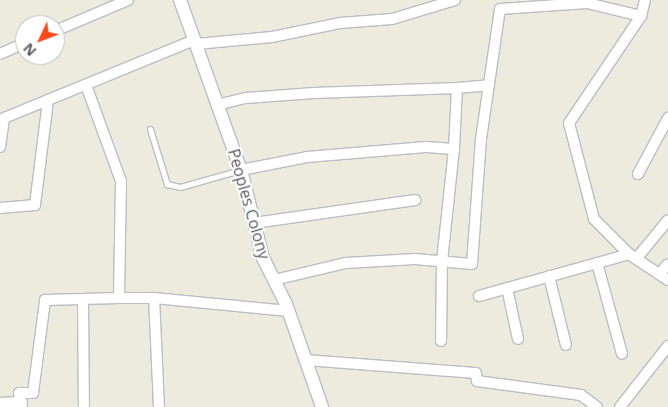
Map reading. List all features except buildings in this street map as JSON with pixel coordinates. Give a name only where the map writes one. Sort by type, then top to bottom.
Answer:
[{"type":"street","points":[[65,27],[128,0]]},
{"type":"street","name":"Peoples Colony","points":[[180,0],[241,170],[263,258],[288,310],[320,407]]},
{"type":"street","points":[[0,147],[4,118],[195,42],[272,37],[340,23],[392,19],[432,4],[455,0]]},
{"type":"street","points":[[645,0],[641,16],[569,122],[594,219],[632,257],[664,277],[668,264]]},
{"type":"street","points":[[274,280],[346,263],[415,259],[472,264],[481,139],[500,10],[587,4],[641,16]]},
{"type":"street","points":[[0,54],[15,47]]},
{"type":"street","points":[[86,85],[121,181],[119,298]]},
{"type":"street","points":[[217,105],[246,98],[314,93],[457,88],[489,85]]},
{"type":"street","points":[[441,341],[442,261],[454,149],[457,88]]},
{"type":"street","points":[[0,208],[35,205],[48,100]]},
{"type":"street","points":[[638,174],[668,118]]},
{"type":"street","points":[[241,170],[307,157],[426,147],[454,149]]},
{"type":"street","points":[[254,223],[415,200]]},
{"type":"street","points":[[480,296],[597,263],[632,257],[668,220]]},
{"type":"street","points":[[597,263],[622,354]]},
{"type":"street","points":[[549,276],[566,345]]},
{"type":"street","points":[[507,288],[518,339]]},
{"type":"street","points":[[154,298],[159,407]]},
{"type":"street","points":[[0,403],[22,405],[19,393],[33,393],[45,300],[154,298],[288,310]]},
{"type":"street","points":[[83,299],[84,407]]},
{"type":"street","points":[[620,407],[668,346]]},
{"type":"street","points":[[306,360],[476,373],[477,381],[581,395],[597,407]]},
{"type":"lane","points":[[150,129],[167,184],[180,188],[241,170]]}]
